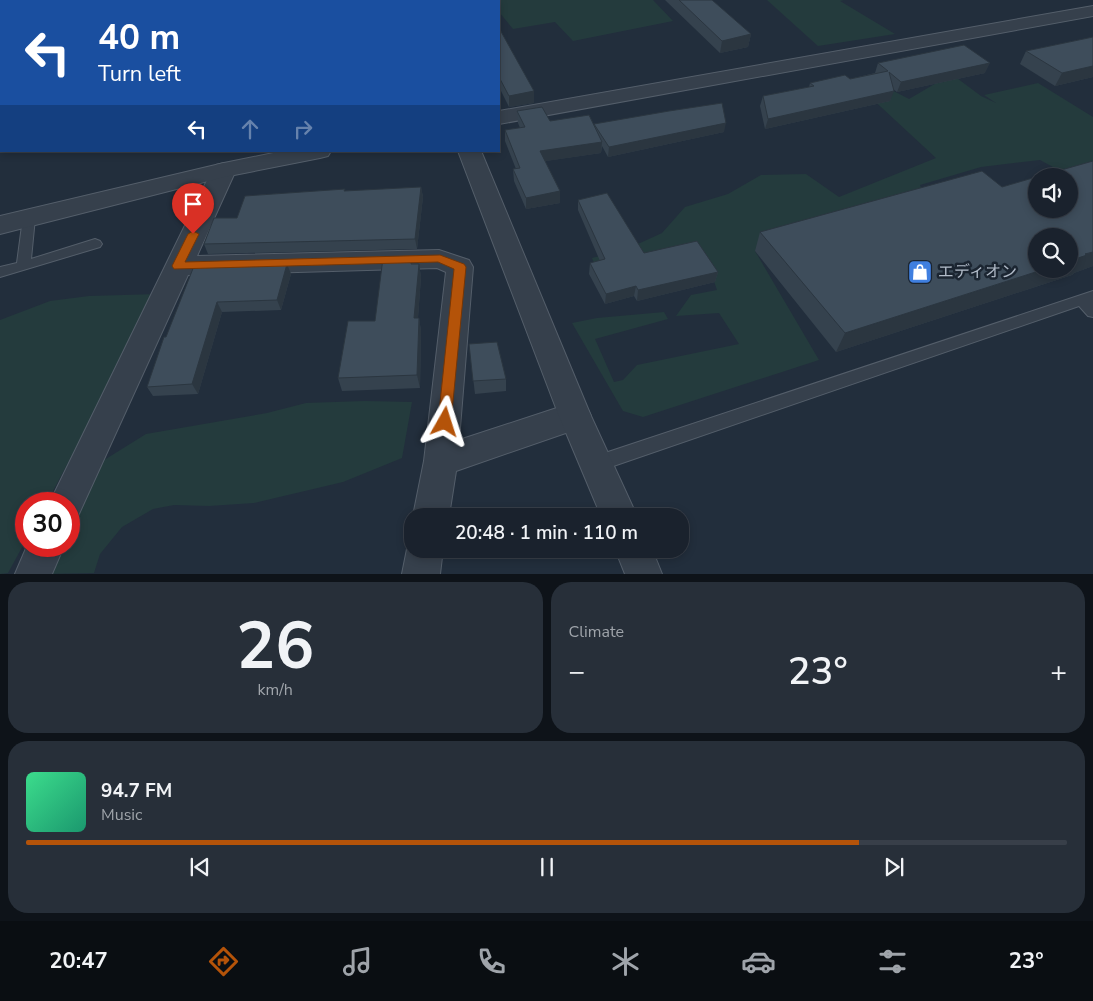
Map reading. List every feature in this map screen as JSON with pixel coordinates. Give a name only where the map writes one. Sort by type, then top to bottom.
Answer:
[{"type":"street","points":[[500,118],[1093,11]]},
{"type":"street","points":[[0,225],[224,170],[315,152]]},
{"type":"street","points":[[469,152],[575,416],[615,508]]},
{"type":"street","points":[[72,492],[224,170]]},
{"type":"street","points":[[178,266],[440,258],[460,267],[441,461],[432,508]]},
{"type":"street","points":[[441,461],[575,416]]},
{"type":"street","points":[[34,574],[41,557]]},
{"type":"street","points":[[421,574],[424,558]]},
{"type":"street","points":[[637,558],[644,574]]},
{"type":"lane","points":[[23,266],[29,218]]},
{"type":"lane","points":[[0,272],[94,244]]},
{"type":"lane","points":[[596,464],[1087,298],[1093,312]]},
{"type":"green space","points":[[500,0],[653,0],[673,21],[573,41],[555,22],[513,29],[500,13]]},
{"type":"green space","points":[[767,0],[844,0],[840,1],[895,34],[818,46]]},
{"type":"green space","points":[[934,61],[981,96],[996,103],[984,95],[1038,83],[1093,117],[1093,167],[1078,171],[1078,168],[1055,168],[1040,160],[981,167],[920,185],[922,190],[755,251],[819,360],[643,417],[623,411],[572,323],[597,318],[664,312],[668,319],[595,339],[614,382],[623,380],[637,365],[739,344],[719,313],[676,316],[691,295],[717,290],[708,264],[595,266],[592,258],[627,249],[662,233],[685,207],[728,194],[761,175],[806,174],[839,197],[936,158],[854,82],[876,82],[909,99],[938,82]]},
{"type":"green space","points":[[158,294],[52,492],[15,492],[15,557],[17,557],[8,573],[0,574],[0,320],[50,301],[89,296]]},
{"type":"green space","points":[[412,402],[402,458],[343,482],[254,503],[209,506],[174,505],[153,509],[122,527],[100,554],[94,573],[42,574],[50,557],[80,557],[80,499],[101,462],[146,434],[267,413],[306,403]]},
{"type":"building","points":[[679,0],[712,0],[751,34],[722,41]]},
{"type":"building","points":[[500,30],[534,91],[509,96],[500,79]]},
{"type":"building","points":[[1093,37],[1093,66],[1062,73],[1026,51]]},
{"type":"building","points":[[964,45],[990,63],[901,82],[889,72],[894,91],[768,119],[763,96],[814,86],[810,83],[845,75],[850,79],[888,71],[878,63]]},
{"type":"building","points":[[722,103],[726,123],[609,147],[594,124],[669,111]]},
{"type":"building","points":[[542,107],[550,121],[589,115],[602,142],[540,151],[560,191],[526,198],[513,169],[520,168],[505,130],[525,127],[517,111]]},
{"type":"building","name":"エディオン","points":[[1093,161],[1093,252],[1078,258],[1078,228],[1028,228],[1028,274],[845,333],[760,232],[982,171],[1002,187],[1028,179],[1028,218],[1078,218],[1078,168],[1068,168]]},
{"type":"building","points":[[421,187],[415,239],[204,244],[214,218],[237,218],[245,196],[345,189],[344,191]]},
{"type":"building","points":[[607,193],[644,253],[697,241],[718,272],[638,290],[636,286],[606,294],[590,263],[605,259],[578,200]]},
{"type":"building","points":[[383,258],[412,258],[411,264],[419,264],[414,318],[419,318],[417,375],[338,378],[348,321],[375,321]]},
{"type":"building","points":[[287,264],[277,300],[217,302],[192,384],[147,387],[164,337],[166,337],[194,266]]},
{"type":"building","points":[[497,342],[506,379],[473,381],[469,344]]},
{"type":"place","name":"エディオン","points":[[920,272]]},
{"type":"route","points":[[193,234],[178,266],[440,258],[460,267],[445,422]]}]
